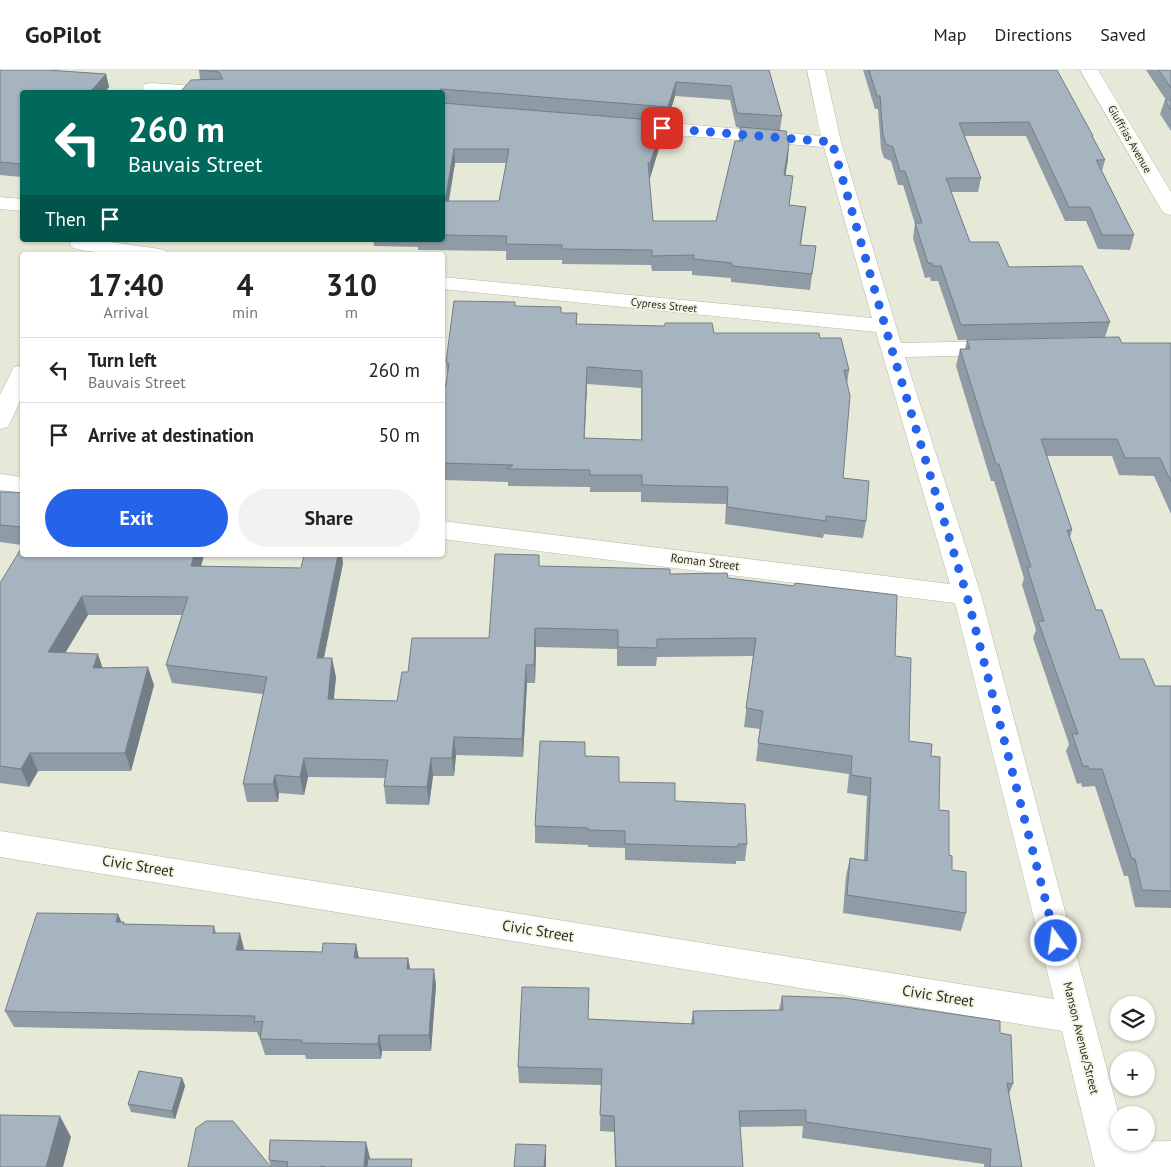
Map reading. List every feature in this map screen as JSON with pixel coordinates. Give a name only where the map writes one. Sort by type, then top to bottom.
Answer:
[{"type":"street","points":[[150,90],[159,70]]},
{"type":"street","name":"Manson Avenue/Street","points":[[816,70],[832,142],[967,596],[1113,1164]]},
{"type":"street","name":"Giuffrias Avenue","points":[[1089,70],[1171,209]]},
{"type":"street","points":[[609,124],[832,142]]},
{"type":"street","points":[[0,203],[20,204]]},
{"type":"street","points":[[79,246],[133,252]]},
{"type":"street","name":"Cypress Street","points":[[445,283],[889,338],[1022,348]]},
{"type":"street","points":[[2,412],[20,376]]},
{"type":"street","points":[[0,482],[20,485]]},
{"type":"street","name":"Roman Street","points":[[445,530],[967,596]]},
{"type":"street","name":"Civic Street","points":[[0,844],[1076,1018]]},
{"type":"street","points":[[1113,1164],[1171,1160]]},
{"type":"building","points":[[0,70],[47,70],[106,74],[92,90],[20,90],[20,164],[0,162]]},
{"type":"building","points":[[199,70],[769,70],[782,116],[737,113],[731,86],[676,82],[668,107],[441,89],[182,90],[191,80],[223,79],[219,72]]},
{"type":"building","points":[[869,70],[1057,70],[1105,160],[1096,160],[1134,235],[1102,235],[1090,207],[1069,207],[1029,122],[959,123],[981,178],[946,178],[970,242],[998,242],[1009,267],[1082,266],[1110,322],[961,325],[941,266],[933,266],[932,263],[928,263],[915,223],[922,223],[905,171],[900,171],[893,147],[886,144],[883,135],[880,96],[877,96]]},
{"type":"building","points":[[1159,70],[1171,70],[1171,88]]},
{"type":"building","points":[[1165,100],[1171,100],[1171,110]]},
{"type":"building","points":[[445,103],[664,121],[650,163],[648,163],[653,221],[716,221],[735,141],[743,141],[740,127],[786,131],[789,144],[784,175],[793,176],[789,205],[806,207],[800,245],[816,246],[812,274],[732,266],[732,263],[693,259],[694,255],[652,256],[652,250],[562,249],[562,245],[506,244],[507,236],[445,235],[445,201]],"holes":[[[454,149],[509,149],[499,201],[445,201]]]},
{"type":"building","points":[[454,301],[515,302],[515,306],[561,307],[561,313],[577,313],[576,324],[665,326],[665,323],[712,323],[714,333],[819,333],[820,338],[841,338],[849,370],[844,370],[850,396],[843,478],[869,481],[866,521],[826,516],[826,521],[727,507],[728,487],[642,485],[642,475],[590,475],[590,470],[507,469],[513,465],[445,463],[445,386],[449,364],[446,362]],"holes":[[[587,367],[642,371],[642,440],[584,438]]]},
{"type":"building","points":[[1119,337],[1122,343],[1171,343],[1171,482],[1160,458],[1125,458],[1117,439],[1041,439],[1072,530],[1067,530],[1096,610],[1102,610],[1120,659],[1144,659],[1155,686],[1171,686],[1171,891],[1142,890],[1135,859],[1132,859],[1102,769],[1089,769],[1088,766],[1083,766],[1072,734],[1078,734],[1038,621],[1044,621],[1027,567],[1031,567],[960,349],[970,349],[967,340]]},
{"type":"building","points":[[0,492],[20,493],[20,527],[0,525]]},
{"type":"building","points":[[20,550],[20,557],[193,557],[191,566],[301,568],[304,557],[338,557],[317,658],[332,658],[328,699],[397,701],[402,672],[408,672],[412,638],[489,638],[495,554],[539,555],[539,566],[670,569],[670,574],[727,573],[728,578],[794,586],[795,583],[897,595],[895,656],[911,658],[909,741],[932,744],[931,756],[940,757],[939,810],[949,811],[949,855],[952,856],[952,870],[966,872],[966,913],[847,895],[850,858],[867,861],[871,778],[851,775],[852,756],[758,743],[763,711],[746,708],[756,638],[657,639],[657,648],[618,647],[618,630],[535,628],[534,665],[526,665],[522,739],[454,737],[452,758],[431,758],[427,787],[384,786],[388,760],[304,758],[300,777],[275,775],[273,784],[243,784],[267,677],[166,665],[188,597],[82,596],[48,652],[98,654],[93,668],[148,667],[125,753],[30,753],[21,769],[0,766],[0,583]]},
{"type":"building","points":[[540,741],[585,742],[585,756],[619,757],[619,782],[675,783],[675,801],[745,804],[747,844],[738,844],[738,847],[625,844],[625,831],[535,826]]},
{"type":"building","points":[[37,913],[118,914],[116,922],[124,922],[123,924],[214,926],[213,933],[240,933],[236,950],[322,952],[323,943],[356,944],[354,958],[408,958],[407,969],[434,969],[429,1035],[379,1035],[378,1044],[302,1043],[302,1040],[260,1039],[263,1021],[254,1022],[255,1016],[5,1011]]},
{"type":"building","points":[[522,987],[589,988],[588,1019],[694,1024],[693,1011],[783,1010],[782,996],[845,998],[1000,1021],[1000,1033],[1011,1035],[1013,1084],[1007,1083],[1022,1167],[990,1167],[991,1149],[806,1122],[806,1110],[739,1111],[743,1167],[616,1167],[614,1116],[600,1115],[602,1069],[518,1067]]},
{"type":"building","points":[[139,1071],[182,1078],[172,1111],[128,1104]]},
{"type":"building","points":[[0,1115],[60,1116],[46,1167],[0,1167]]},
{"type":"building","points":[[206,1121],[233,1121],[271,1167],[188,1167],[196,1128]]},
{"type":"building","points":[[270,1140],[366,1142],[364,1167],[287,1167],[288,1162],[269,1160]]},
{"type":"building","points":[[516,1144],[546,1145],[544,1167],[514,1167]]},
{"type":"building","points":[[368,1159],[412,1159],[411,1167],[367,1167]]},
{"type":"route","points":[[662,128],[832,142],[892,350],[967,596],[1056,941]]}]
